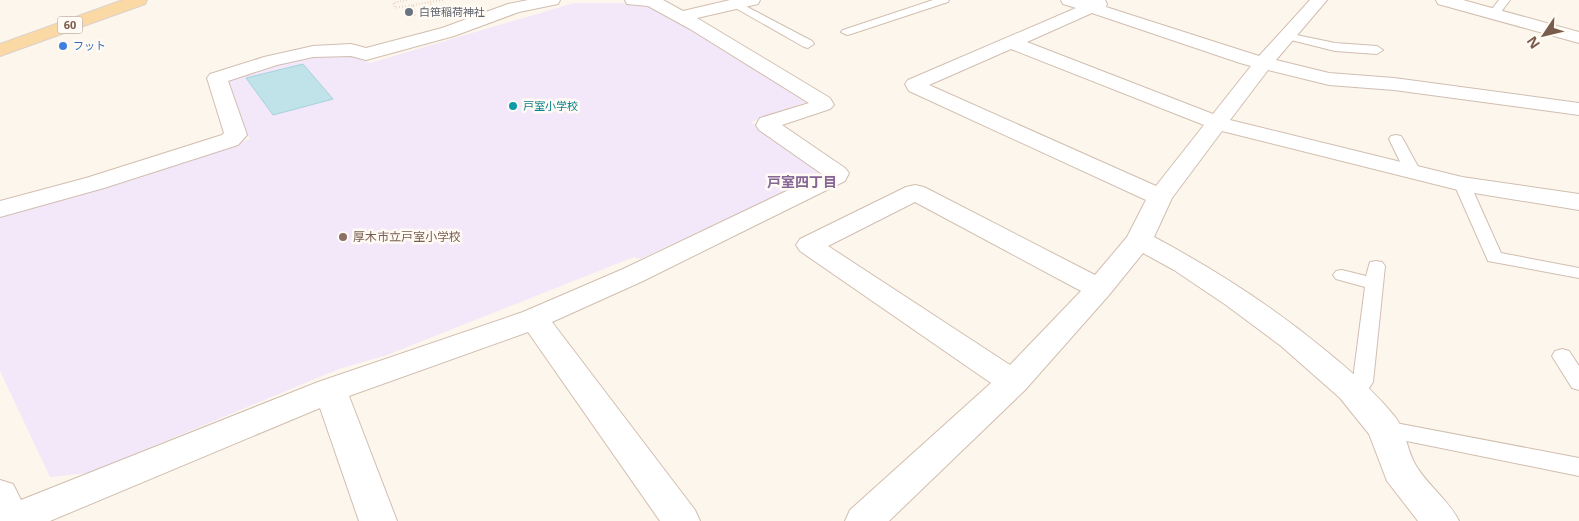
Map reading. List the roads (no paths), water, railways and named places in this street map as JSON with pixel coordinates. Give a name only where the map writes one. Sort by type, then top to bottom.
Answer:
[{"type":"main road","name":"60","points":[[0,50],[139,0]]},
{"type":"street","points":[[0,209],[103,180],[230,140],[236,134],[217,78],[300,54],[358,50],[366,54],[427,38],[514,8],[552,0]]},
{"type":"street","points":[[0,495],[12,521],[330,390],[534,320],[633,275],[838,176],[837,173],[767,125],[768,123],[822,105],[823,102],[652,1],[633,0]]},
{"type":"street","points":[[1069,0],[1100,4],[1263,63],[1345,83],[1394,84],[1501,102],[1579,109]]},
{"type":"street","points":[[864,521],[1013,382],[1099,289],[1139,240],[1160,197],[1263,63],[1319,0]]},
{"type":"street","points":[[1444,0],[1499,7],[1579,38]]},
{"type":"street","points":[[680,17],[744,2]]},
{"type":"street","points":[[1100,4],[915,84],[916,87],[1160,197]]},
{"type":"street","points":[[1013,43],[1217,123],[1462,184],[1579,202]]},
{"type":"street","points":[[1013,382],[809,245],[915,192],[1099,289]]},
{"type":"street","points":[[1139,240],[1184,264],[1236,298],[1292,339],[1352,390],[1385,429],[1400,471],[1440,521]]},
{"type":"street","points":[[534,320],[681,521]]},
{"type":"street","points":[[330,390],[378,521]]},
{"type":"lane","points":[[847,32],[944,0]]},
{"type":"lane","points":[[744,2],[808,44]]},
{"type":"lane","points":[[1287,36],[1336,47],[1377,50]]},
{"type":"lane","points":[[1396,139],[1413,172]]},
{"type":"lane","points":[[1462,184],[1494,257],[1579,272]]},
{"type":"lane","points":[[1342,275],[1375,275],[1363,382],[1352,390]]},
{"type":"lane","points":[[1562,356],[1579,383]]},
{"type":"lane","points":[[1385,429],[1579,468]]},
{"type":"water","points":[[303,64],[333,99],[273,115],[246,78]]},
{"type":"place","name":"白笹稲荷神社","points":[[409,12]]},
{"type":"place","name":"フット","points":[[63,46]]},
{"type":"place","name":"戸室小学校","points":[[513,106]]},
{"type":"place","name":"厚木市立戸室小学校","points":[[343,237]]},
{"type":"district","name":"戸室四丁目","points":[[802,182]]}]
